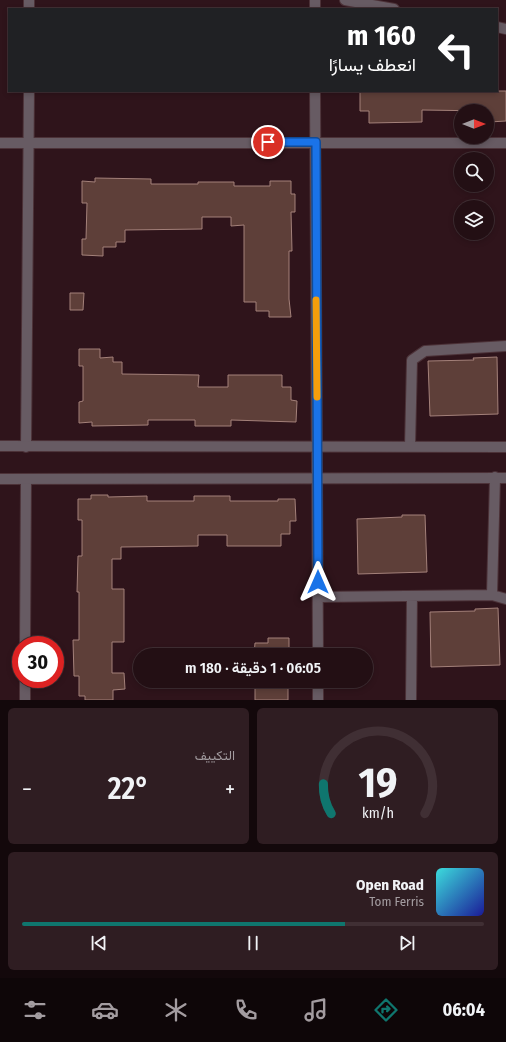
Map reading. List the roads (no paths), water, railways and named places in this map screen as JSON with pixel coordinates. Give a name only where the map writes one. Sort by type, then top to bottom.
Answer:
[{"type":"street","points":[[345,0],[389,8]]},
{"type":"street","points":[[26,446],[29,92]]},
{"type":"street","points":[[315,92],[318,648]]},
{"type":"street","points":[[0,143],[506,143]]},
{"type":"street","points":[[410,446],[412,360],[425,351],[506,346]]},
{"type":"street","points":[[0,446],[506,447]]},
{"type":"street","points":[[492,595],[495,477]]},
{"type":"street","points":[[0,479],[506,478]]},
{"type":"street","points":[[25,636],[26,479]]},
{"type":"street","points":[[318,597],[492,595],[506,599]]},
{"type":"street","points":[[411,700],[412,596]]},
{"type":"street","points":[[25,688],[25,700]]},
{"type":"street","points":[[318,688],[318,700]]}]
